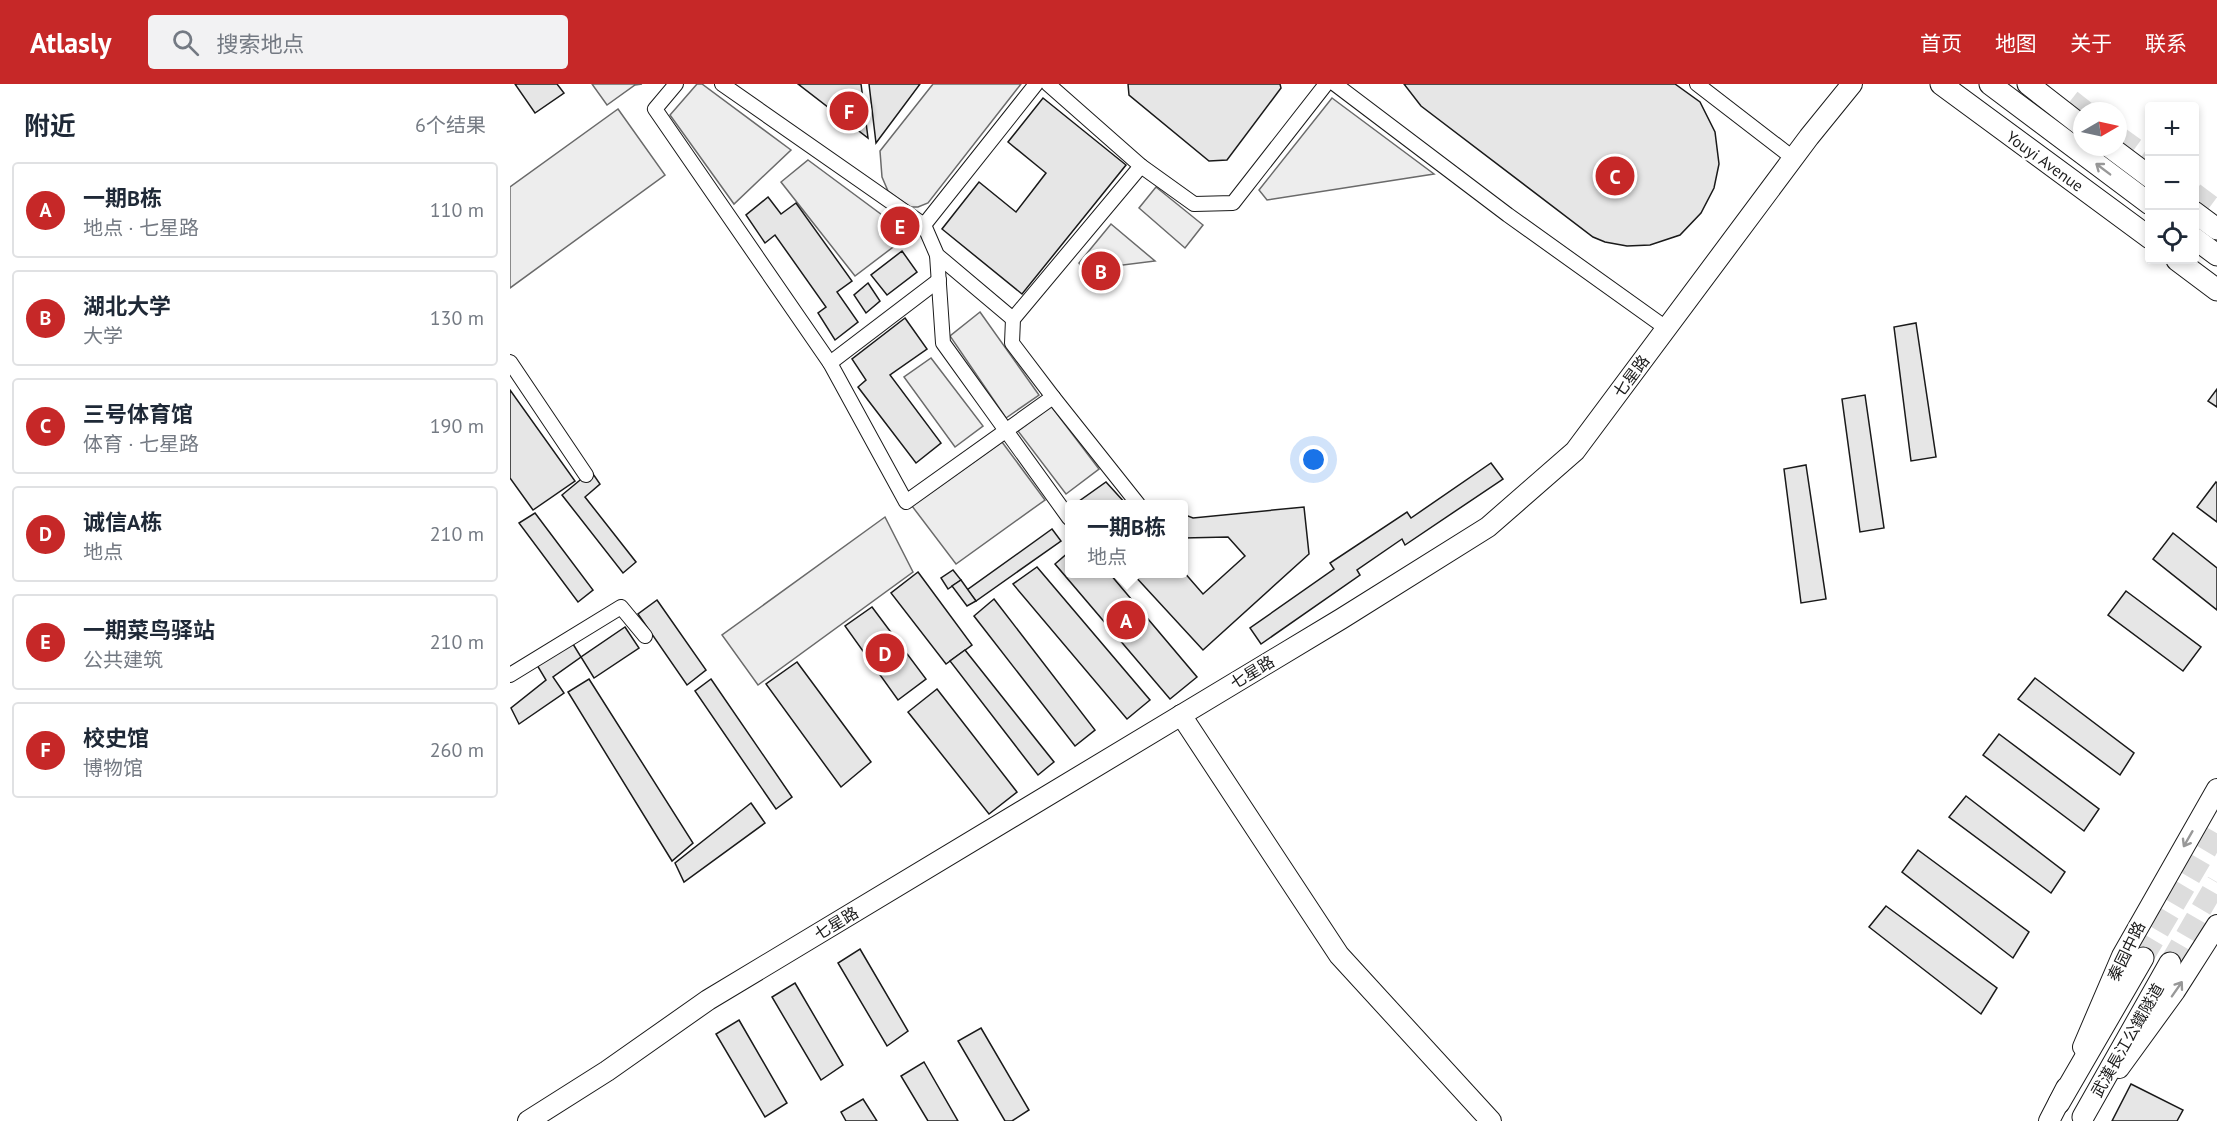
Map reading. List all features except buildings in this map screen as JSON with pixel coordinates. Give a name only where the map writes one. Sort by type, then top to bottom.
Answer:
[{"type":"main road","name":"Youyi Avenue","points":[[1941,84],[2145,234]]},
{"type":"main road","points":[[1964,84],[2145,220]]},
{"type":"main road","points":[[1990,84],[2145,200]]},
{"type":"main road","points":[[2028,84],[2073,119]]},
{"type":"main road","points":[[2043,84],[2071,100]]},
{"type":"main road","points":[[2122,156],[2145,173]]},
{"type":"main road","points":[[2199,216],[2217,229]]},
{"type":"main road","points":[[2199,242],[2217,255]]},
{"type":"main road","points":[[2199,262],[2217,275]]},
{"type":"main road","points":[[2182,264],[2217,290]]},
{"type":"main road","name":"武漢長江公鐵隧道","points":[[2054,1112],[2143,958]]},
{"type":"main road","name":"武漢長江公鐵隧道","points":[[2081,1119],[2170,963]]},
{"type":"street","points":[[676,84],[655,109],[830,363],[906,502],[1053,397]]},
{"type":"street","points":[[722,84],[924,225],[938,255],[943,343],[1065,512]]},
{"type":"street","points":[[924,225],[1036,84]]},
{"type":"street","points":[[1048,84],[1141,166],[1194,204],[1233,203],[1326,84]]},
{"type":"street","points":[[1335,84],[1508,215],[1666,328]]},
{"type":"street","points":[[1697,84],[1793,158]]},
{"type":"street","name":"七星路","points":[[528,1121],[606,1071],[708,1000],[1332,625],[1488,527],[1575,451],[1793,158],[1852,84]]},
{"type":"street","points":[[1135,500],[1012,343],[1013,320],[1141,166]]},
{"type":"street","points":[[938,255],[1013,320]]},
{"type":"street","points":[[830,363],[939,280]]},
{"type":"street","points":[[510,362],[586,475]]},
{"type":"street","points":[[510,675],[621,607],[645,636]]},
{"type":"street","points":[[1181,715],[1339,955],[1491,1121]]},
{"type":"street","name":"秦园中路","points":[[2054,1112],[2122,956],[2217,789]]},
{"type":"street","points":[[2081,1119],[2175,992],[2217,925]]},
{"type":"shaded area","points":[[592,84],[642,84],[635,85],[607,105]]},
{"type":"shaded area","points":[[697,84],[702,84],[791,150],[734,204],[670,115]]},
{"type":"shaded area","points":[[933,84],[1021,84],[928,203],[910,207],[888,191],[882,177],[880,151]]},
{"type":"shaded area","points":[[1332,98],[1434,174],[1267,200],[1259,190]]},
{"type":"shaded area","points":[[618,109],[665,175],[510,288],[510,187]]},
{"type":"shaded area","points":[[808,160],[909,235],[855,276],[781,182]]},
{"type":"shaded area","points":[[1156,187],[1203,225],[1185,248],[1139,208]]},
{"type":"shaded area","points":[[1111,224],[1155,261],[1083,270],[1079,263]]},
{"type":"shaded area","points":[[980,312],[1039,395],[1006,418],[950,336]]},
{"type":"shaded area","points":[[931,358],[983,426],[955,447],[904,377]]},
{"type":"shaded area","points":[[1051,406],[1099,469],[1066,494],[1018,431]]},
{"type":"shaded area","points":[[1002,442],[1045,500],[956,564],[912,506]]},
{"type":"shaded area","points":[[885,517],[913,572],[758,685],[722,635]]},
{"type":"tunnel","points":[[2127,142],[2146,156]]},
{"type":"tunnel","points":[[2199,197],[2217,210]]},
{"type":"tunnel","points":[[2143,958],[2217,832]]},
{"type":"tunnel","points":[[2170,963],[2217,882]]},
{"type":"place","name":"校史馆","points":[[849,111]]},
{"type":"place","name":"三号体育馆","points":[[1615,176]]},
{"type":"place","name":"一期菜鸟驿站","points":[[900,226]]},
{"type":"place","name":"湖北大学","points":[[1101,271]]},
{"type":"place","name":"一期B栋","points":[[1126,620]]},
{"type":"place","name":"诚信A栋","points":[[885,653]]}]
